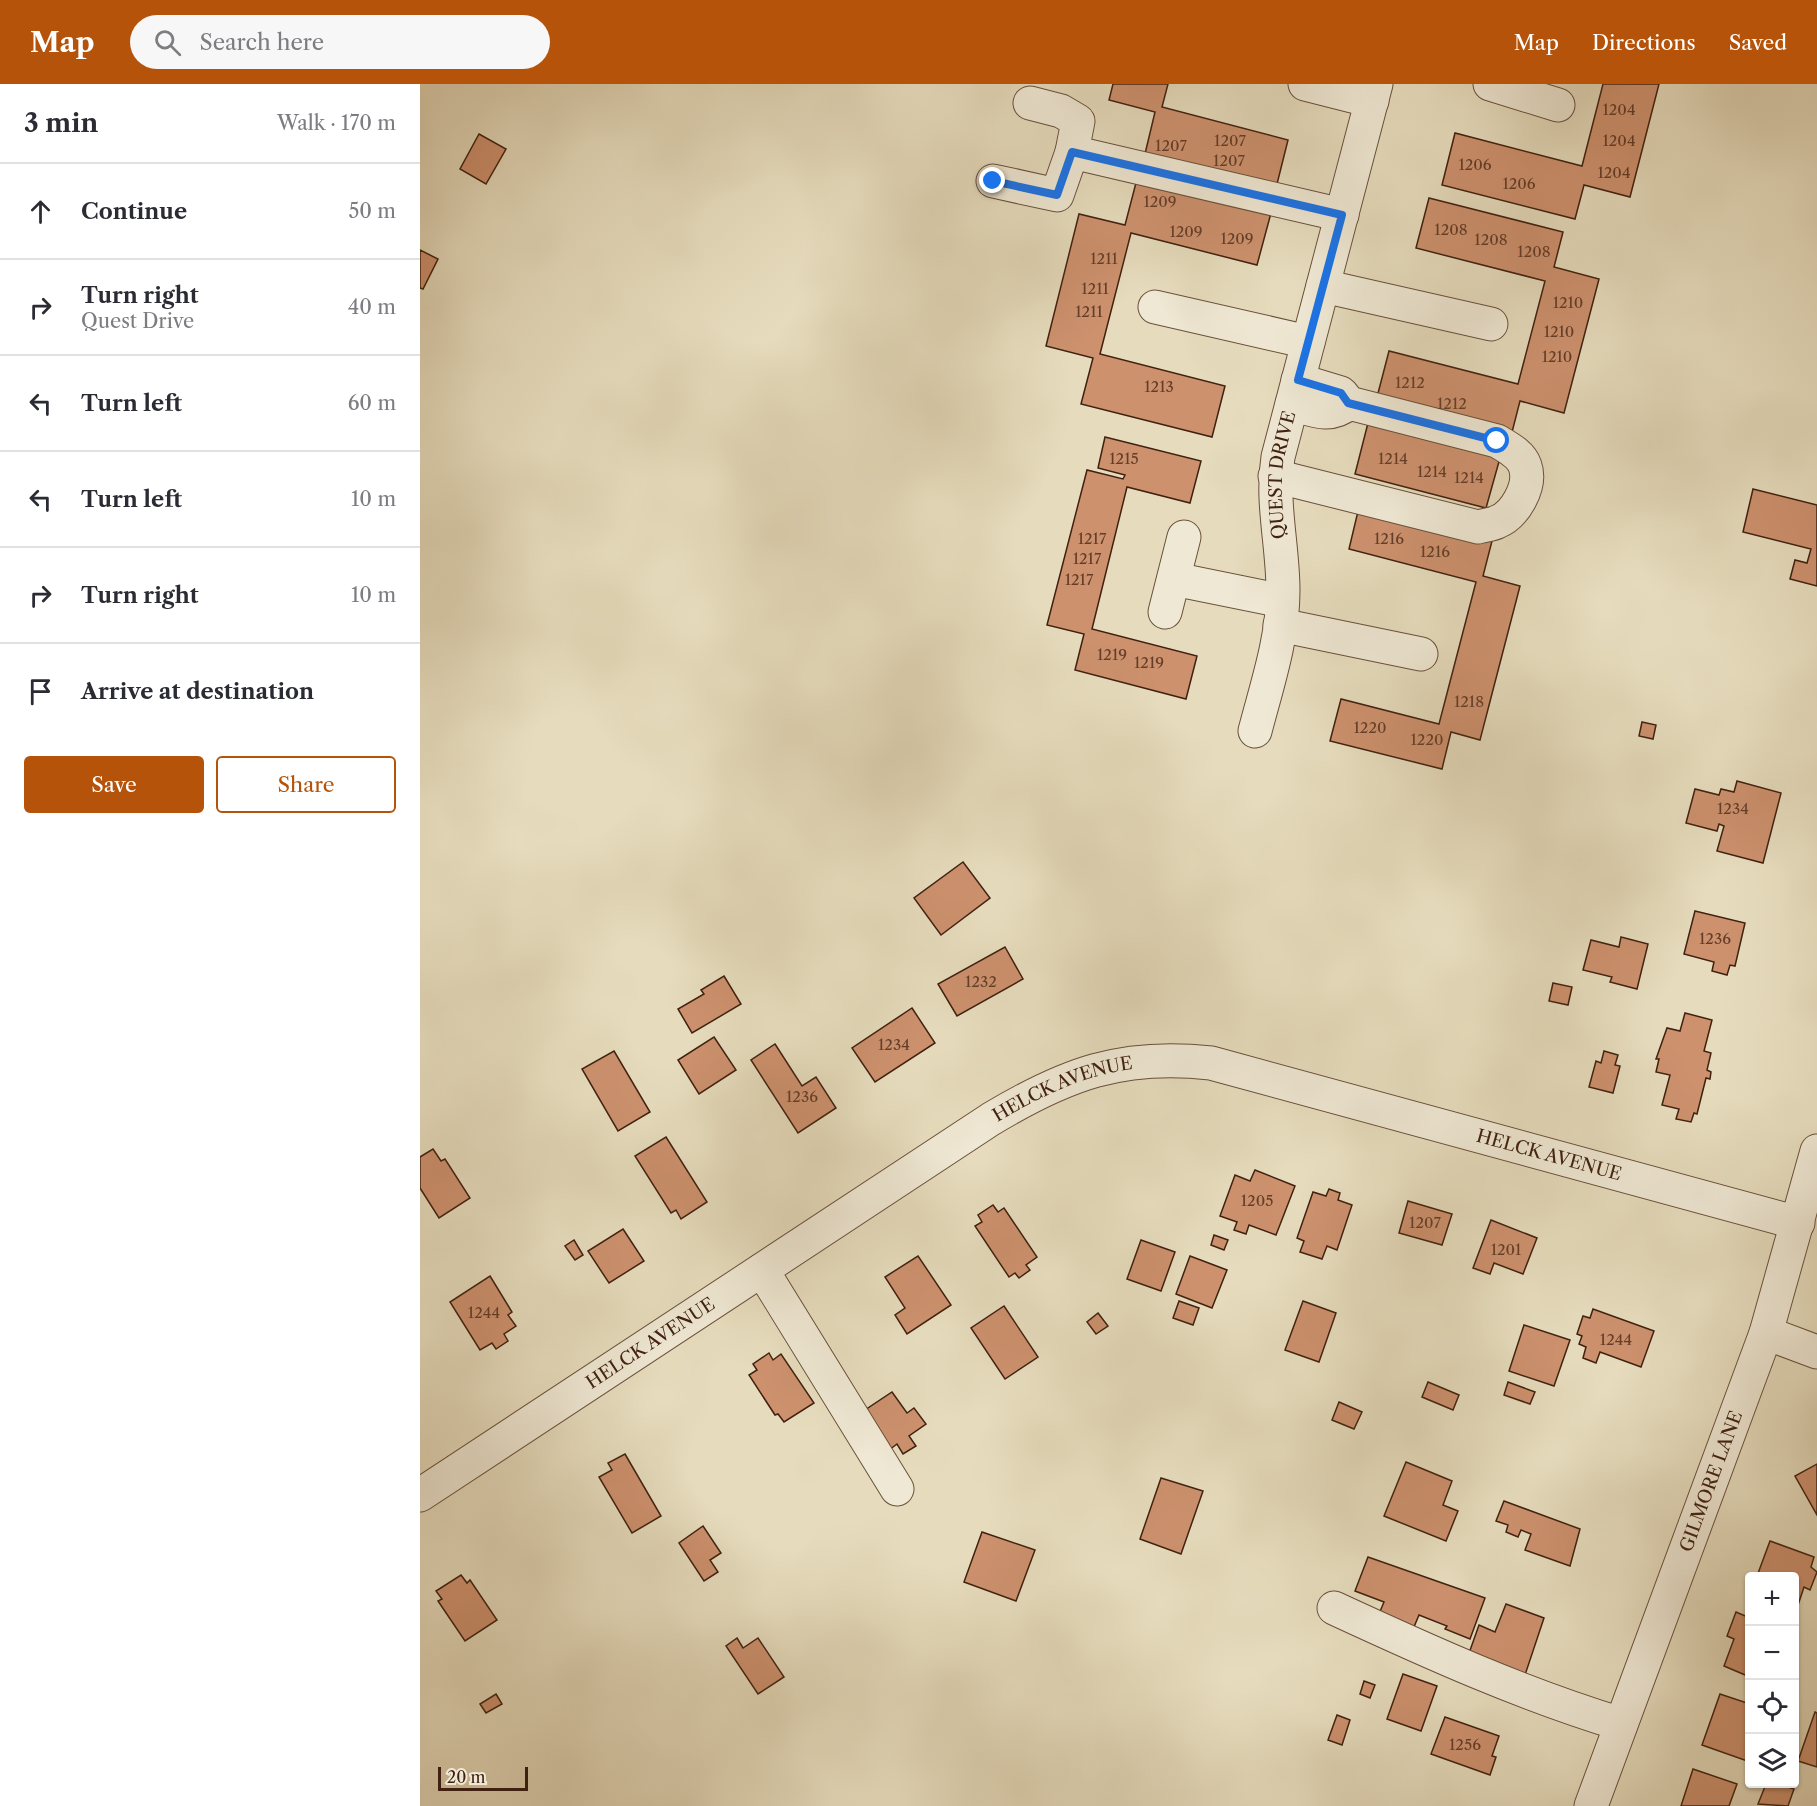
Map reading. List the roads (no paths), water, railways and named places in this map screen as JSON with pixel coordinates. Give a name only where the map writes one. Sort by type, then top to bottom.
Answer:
[{"type":"street","points":[[1305,84],[1374,93]]},
{"type":"street","points":[[1490,84],[1558,105]]},
{"type":"street","name":"QUEST DRIVE","points":[[1255,731],[1281,613],[1274,501],[1275,476],[1374,93]]},
{"type":"street","points":[[993,181],[1057,195],[1072,152],[1078,121],[1061,111],[1030,103]]},
{"type":"street","points":[[1072,152],[1342,215]]},
{"type":"street","points":[[1323,286],[1491,324]]},
{"type":"street","points":[[1155,307],[1308,342]]},
{"type":"street","points":[[1275,476],[1478,526],[1498,522],[1511,512],[1527,482],[1525,465],[1514,451],[1497,441],[1348,403],[1341,393],[1295,392]]},
{"type":"street","points":[[1166,612],[1184,537]]},
{"type":"street","points":[[1174,579],[1421,654]]},
{"type":"street","name":"HELCK AVENUE","points":[[420,1495],[1027,1097],[1092,1071],[1122,1063],[1153,1060],[1211,1063],[1798,1223]]},
{"type":"street","name":"GILMORE LANE","points":[[1591,1806],[1766,1333],[1817,1151]]},
{"type":"street","points":[[762,1270],[897,1489]]},
{"type":"street","points":[[1766,1333],[1817,1352]]},
{"type":"street","points":[[1334,1608],[1470,1671],[1548,1702],[1621,1724]]}]
